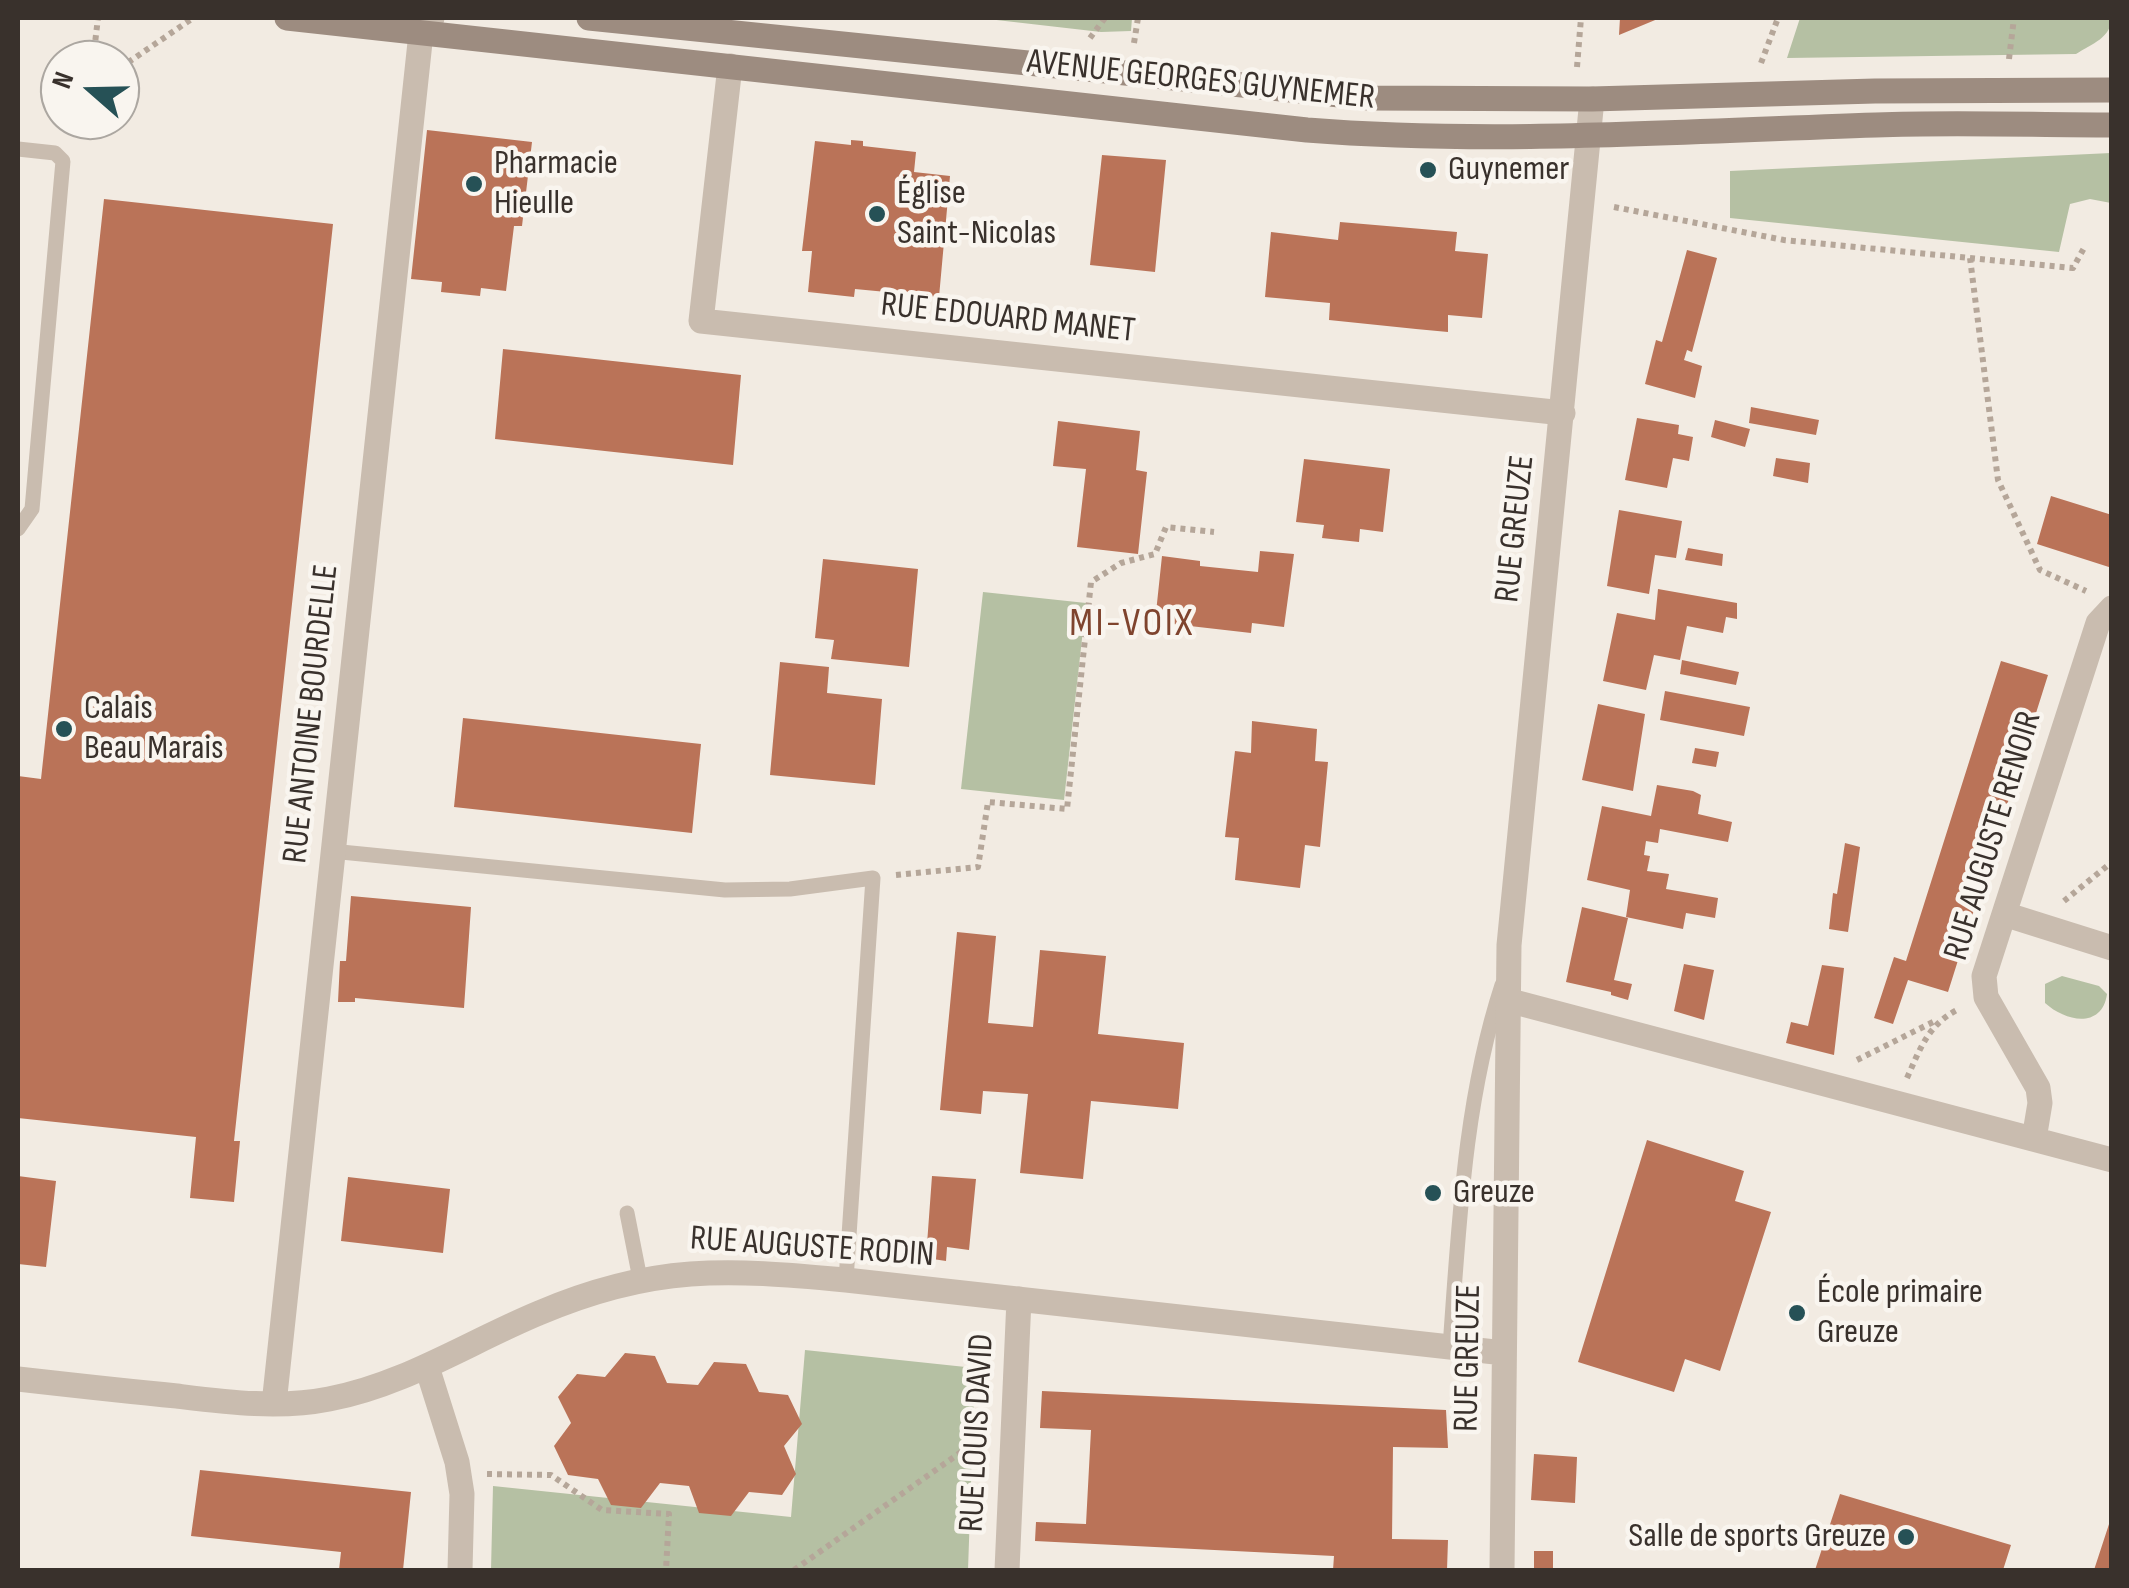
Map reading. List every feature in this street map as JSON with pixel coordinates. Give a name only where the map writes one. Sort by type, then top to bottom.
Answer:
[{"type":"street","name":"AVENUE GEORGES GUYNEMER","points":[[288,18],[421,22],[730,66],[1388,136],[1883,124],[2112,125]]},
{"type":"street","name":"AVENUE GEORGES GUYNEMER","points":[[589,18],[1336,96],[1583,98],[2112,90]]},
{"type":"street","name":"RUE ANTOINE BOURDELLE","points":[[274,1404],[421,22]]},
{"type":"street","name":"RUE EDOUARD MANET","points":[[730,66],[702,322],[1563,413]]},
{"type":"street","name":"RUE GREUZE","points":[[1502,1570],[1508,967],[1589,134],[1583,98]]},
{"type":"street","name":"RUE AUGUSTE RENOIR","points":[[2034,1139],[2040,1103],[2038,1088],[1986,996],[1984,976],[2103,601]]},
{"type":"street","points":[[2004,914],[2112,948]]},
{"type":"street","points":[[1507,1000],[2112,1160]]},
{"type":"street","name":"RUE AUGUSTE RODIN","points":[[18,1379],[274,1404],[328,1400],[427,1367],[538,1313],[640,1279],[732,1271],[846,1280],[1504,1353]]},
{"type":"street","name":"RUE LOUIS DAVID","points":[[1006,1570],[1019,1299]]},
{"type":"street","points":[[427,1367],[459,1474],[460,1570]]},
{"type":"lane","points":[[18,149],[54,153],[63,160],[32,509],[18,529]]},
{"type":"lane","points":[[332,851],[724,890],[790,889],[874,878],[846,1280]]},
{"type":"lane","name":"RUE GREUZE","points":[[1450,1347],[1473,1104],[1487,1031],[1508,967]]},
{"type":"lane","points":[[627,1213],[640,1279]]},
{"type":"path","points":[[140,54],[193,18]]},
{"type":"path","points":[[1581,18],[1583,98]]},
{"type":"path","points":[[1749,94],[1778,18]]},
{"type":"path","points":[[2005,90],[2014,18]]},
{"type":"path","points":[[1583,201],[1784,240],[2073,268],[2084,248]]},
{"type":"path","points":[[1970,258],[1998,480],[2040,570],[2103,601]]},
{"type":"path","points":[[874,878],[978,867],[988,802],[1066,809],[1091,582],[1121,563],[1155,554],[1166,527],[1214,532]]},
{"type":"path","points":[[2036,924],[2112,862]]},
{"type":"path","points":[[1815,1081],[1986,996]]},
{"type":"path","points":[[1896,1103],[1926,1034],[1940,1018]]},
{"type":"path","points":[[794,1570],[1014,1414]]},
{"type":"path","points":[[459,1474],[551,1475],[602,1510],[669,1514],[666,1570]]},
{"type":"green space","points":[[979,18],[1132,18],[1131,31],[1101,32]]},
{"type":"green space","points":[[1800,18],[2111,18],[2105,35],[2076,54],[1787,58]]},
{"type":"green space","points":[[2111,153],[2111,203],[2090,199],[2070,204],[2059,252],[1730,218],[1730,171]]},
{"type":"green space","points":[[983,592],[1086,603],[1064,800],[961,789]]},
{"type":"green space","points":[[2062,976],[2099,986],[2107,994],[2098,1013],[2073,1018],[2045,1003],[2045,984]]},
{"type":"green space","points":[[805,1350],[975,1368],[968,1570],[491,1570],[493,1486],[791,1517]]},
{"type":"building","points":[[1620,18],[1660,18],[1619,35]]},
{"type":"building","name":"Pharmacie Hieulle","points":[[427,130],[532,142],[522,226],[514,226],[506,291],[481,288],[480,296],[441,292],[442,282],[411,279]]},
{"type":"building","name":"Église Saint-Nicolas","points":[[851,140],[863,141],[863,146],[916,152],[914,172],[950,176],[939,297],[855,289],[854,297],[808,292],[812,251],[802,251],[815,141],[851,145]]},
{"type":"building","points":[[1102,155],[1166,160],[1155,272],[1090,265]]},
{"type":"building","points":[[104,199],[333,224],[234,1141],[240,1141],[234,1202],[190,1198],[196,1137],[18,1118],[18,776],[41,779]]},
{"type":"building","points":[[1340,222],[1457,232],[1455,251],[1488,254],[1482,318],[1448,315],[1448,332],[1416,329],[1329,320],[1330,303],[1265,297],[1271,232],[1338,240]]},
{"type":"building","points":[[1687,250],[1717,258],[1692,352],[1687,350],[1684,360],[1702,366],[1695,398],[1645,384],[1656,340],[1662,342]]},
{"type":"building","points":[[503,349],[741,375],[733,465],[495,439]]},
{"type":"building","points":[[1751,407],[1819,420],[1816,435],[1749,423]]},
{"type":"building","points":[[1637,418],[1679,425],[1678,434],[1693,437],[1689,461],[1673,458],[1667,488],[1625,480]]},
{"type":"building","points":[[1715,420],[1750,429],[1745,447],[1711,437]]},
{"type":"building","points":[[1058,421],[1140,431],[1136,470],[1147,472],[1138,554],[1077,547],[1086,469],[1053,466]]},
{"type":"building","points":[[1776,458],[1810,463],[1808,483],[1773,476]]},
{"type":"building","points":[[1304,459],[1390,469],[1383,532],[1360,529],[1359,542],[1322,538],[1324,525],[1296,522]]},
{"type":"building","points":[[2051,496],[2112,515],[2112,568],[2037,544]]},
{"type":"building","points":[[1619,510],[1682,521],[1676,558],[1655,555],[1649,594],[1607,586]]},
{"type":"building","points":[[1688,548],[1723,554],[1722,566],[1685,560]]},
{"type":"building","points":[[1260,551],[1294,554],[1284,627],[1252,623],[1251,633],[1155,622],[1162,556],[1200,561],[1200,566],[1258,572]]},
{"type":"building","points":[[823,559],[918,569],[909,667],[831,659],[834,640],[815,638]]},
{"type":"building","points":[[1658,589],[1737,603],[1737,619],[1726,617],[1723,633],[1687,626],[1680,660],[1654,655],[1646,690],[1603,681],[1617,613],[1655,620]]},
{"type":"building","points":[[1682,660],[1739,672],[1736,685],[1680,674]]},
{"type":"building","points":[[2001,661],[2048,675],[1948,992],[1908,980],[1893,1024],[1874,1018],[1894,957],[1906,961]]},
{"type":"building","points":[[780,662],[829,667],[827,693],[882,699],[875,785],[770,775]]},
{"type":"building","points":[[1665,691],[1750,707],[1744,736],[1660,720]]},
{"type":"building","points":[[1598,704],[1645,714],[1633,791],[1582,780]]},
{"type":"building","points":[[463,718],[701,744],[692,833],[454,807]]},
{"type":"building","points":[[1252,721],[1317,729],[1315,761],[1328,762],[1320,847],[1305,845],[1300,888],[1235,880],[1239,838],[1225,837],[1235,751],[1251,753]]},
{"type":"building","points":[[1695,748],[1719,752],[1716,767],[1692,763]]},
{"type":"building","points":[[1657,785],[1693,791],[1701,795],[1698,814],[1732,822],[1728,842],[1660,829],[1658,843],[1646,841],[1644,855],[1650,856],[1647,871],[1669,874],[1666,889],[1718,898],[1715,918],[1686,913],[1683,929],[1626,917],[1630,890],[1587,880],[1602,806],[1651,816]]},
{"type":"building","points":[[1845,843],[1860,847],[1848,932],[1829,929]]},
{"type":"building","points":[[351,896],[471,907],[464,1008],[355,998],[355,1002],[338,1002],[340,961],[346,961]]},
{"type":"building","points":[[1582,907],[1628,918],[1614,980],[1632,984],[1628,1000],[1566,982]]},
{"type":"building","points":[[957,932],[996,936],[988,1023],[1033,1027],[1040,950],[1106,956],[1098,1034],[1184,1043],[1178,1109],[1091,1101],[1083,1179],[1020,1173],[1028,1094],[983,1091],[981,1114],[940,1110]]},
{"type":"building","points":[[1684,964],[1714,970],[1704,1020],[1674,1011]]},
{"type":"building","points":[[1822,965],[1844,968],[1834,1055],[1786,1043],[1791,1022],[1808,1026]]},
{"type":"building","points":[[1647,1140],[1744,1171],[1735,1201],[1771,1212],[1720,1371],[1685,1359],[1674,1392],[1578,1362]]},
{"type":"building","points":[[18,1176],[56,1181],[46,1267],[18,1264]]},
{"type":"building","points":[[932,1176],[976,1179],[969,1250],[947,1247],[946,1261],[926,1258]]},
{"type":"building","points":[[348,1177],[450,1189],[443,1253],[341,1241]]},
{"type":"building","points":[[625,1353],[655,1356],[667,1383],[698,1385],[714,1362],[746,1364],[759,1392],[788,1395],[802,1424],[784,1446],[796,1474],[782,1495],[749,1492],[731,1516],[699,1513],[689,1486],[660,1483],[641,1508],[611,1505],[598,1479],[568,1475],[554,1446],[571,1423],[558,1397],[577,1374],[605,1377]]},
{"type":"building","points":[[1042,1391],[1446,1410],[1448,1448],[1393,1447],[1392,1539],[1448,1540],[1447,1570],[1333,1570],[1334,1556],[1035,1541],[1036,1522],[1086,1524],[1091,1430],[1040,1428]]},
{"type":"building","points":[[1534,1454],[1577,1457],[1575,1503],[1531,1500]]},
{"type":"building","points":[[200,1470],[411,1492],[403,1570],[339,1570],[341,1552],[191,1536]]},
{"type":"building","name":"Salle de sports Greuze","points":[[1840,1494],[2011,1545],[2003,1570],[1815,1570]]},
{"type":"building","points":[[2111,1518],[2112,1570],[2094,1570]]},
{"type":"building","points":[[1534,1551],[1553,1551],[1553,1569],[1534,1569]]},
{"type":"place","name":"Guynemer","points":[[1428,170]]},
{"type":"place","name":"Pharmacie Hieulle","points":[[474,184]]},
{"type":"place","name":"Église Saint-Nicolas","points":[[877,214]]},
{"type":"place","name":"Calais Beau Marais","points":[[64,729]]},
{"type":"place","name":"Greuze","points":[[1433,1193]]},
{"type":"place","name":"École primaire Greuze","points":[[1797,1313]]},
{"type":"place","name":"Salle de sports Greuze","points":[[1906,1537]]},
{"type":"district","name":"MI-VOIX","points":[[1132,625]]}]
